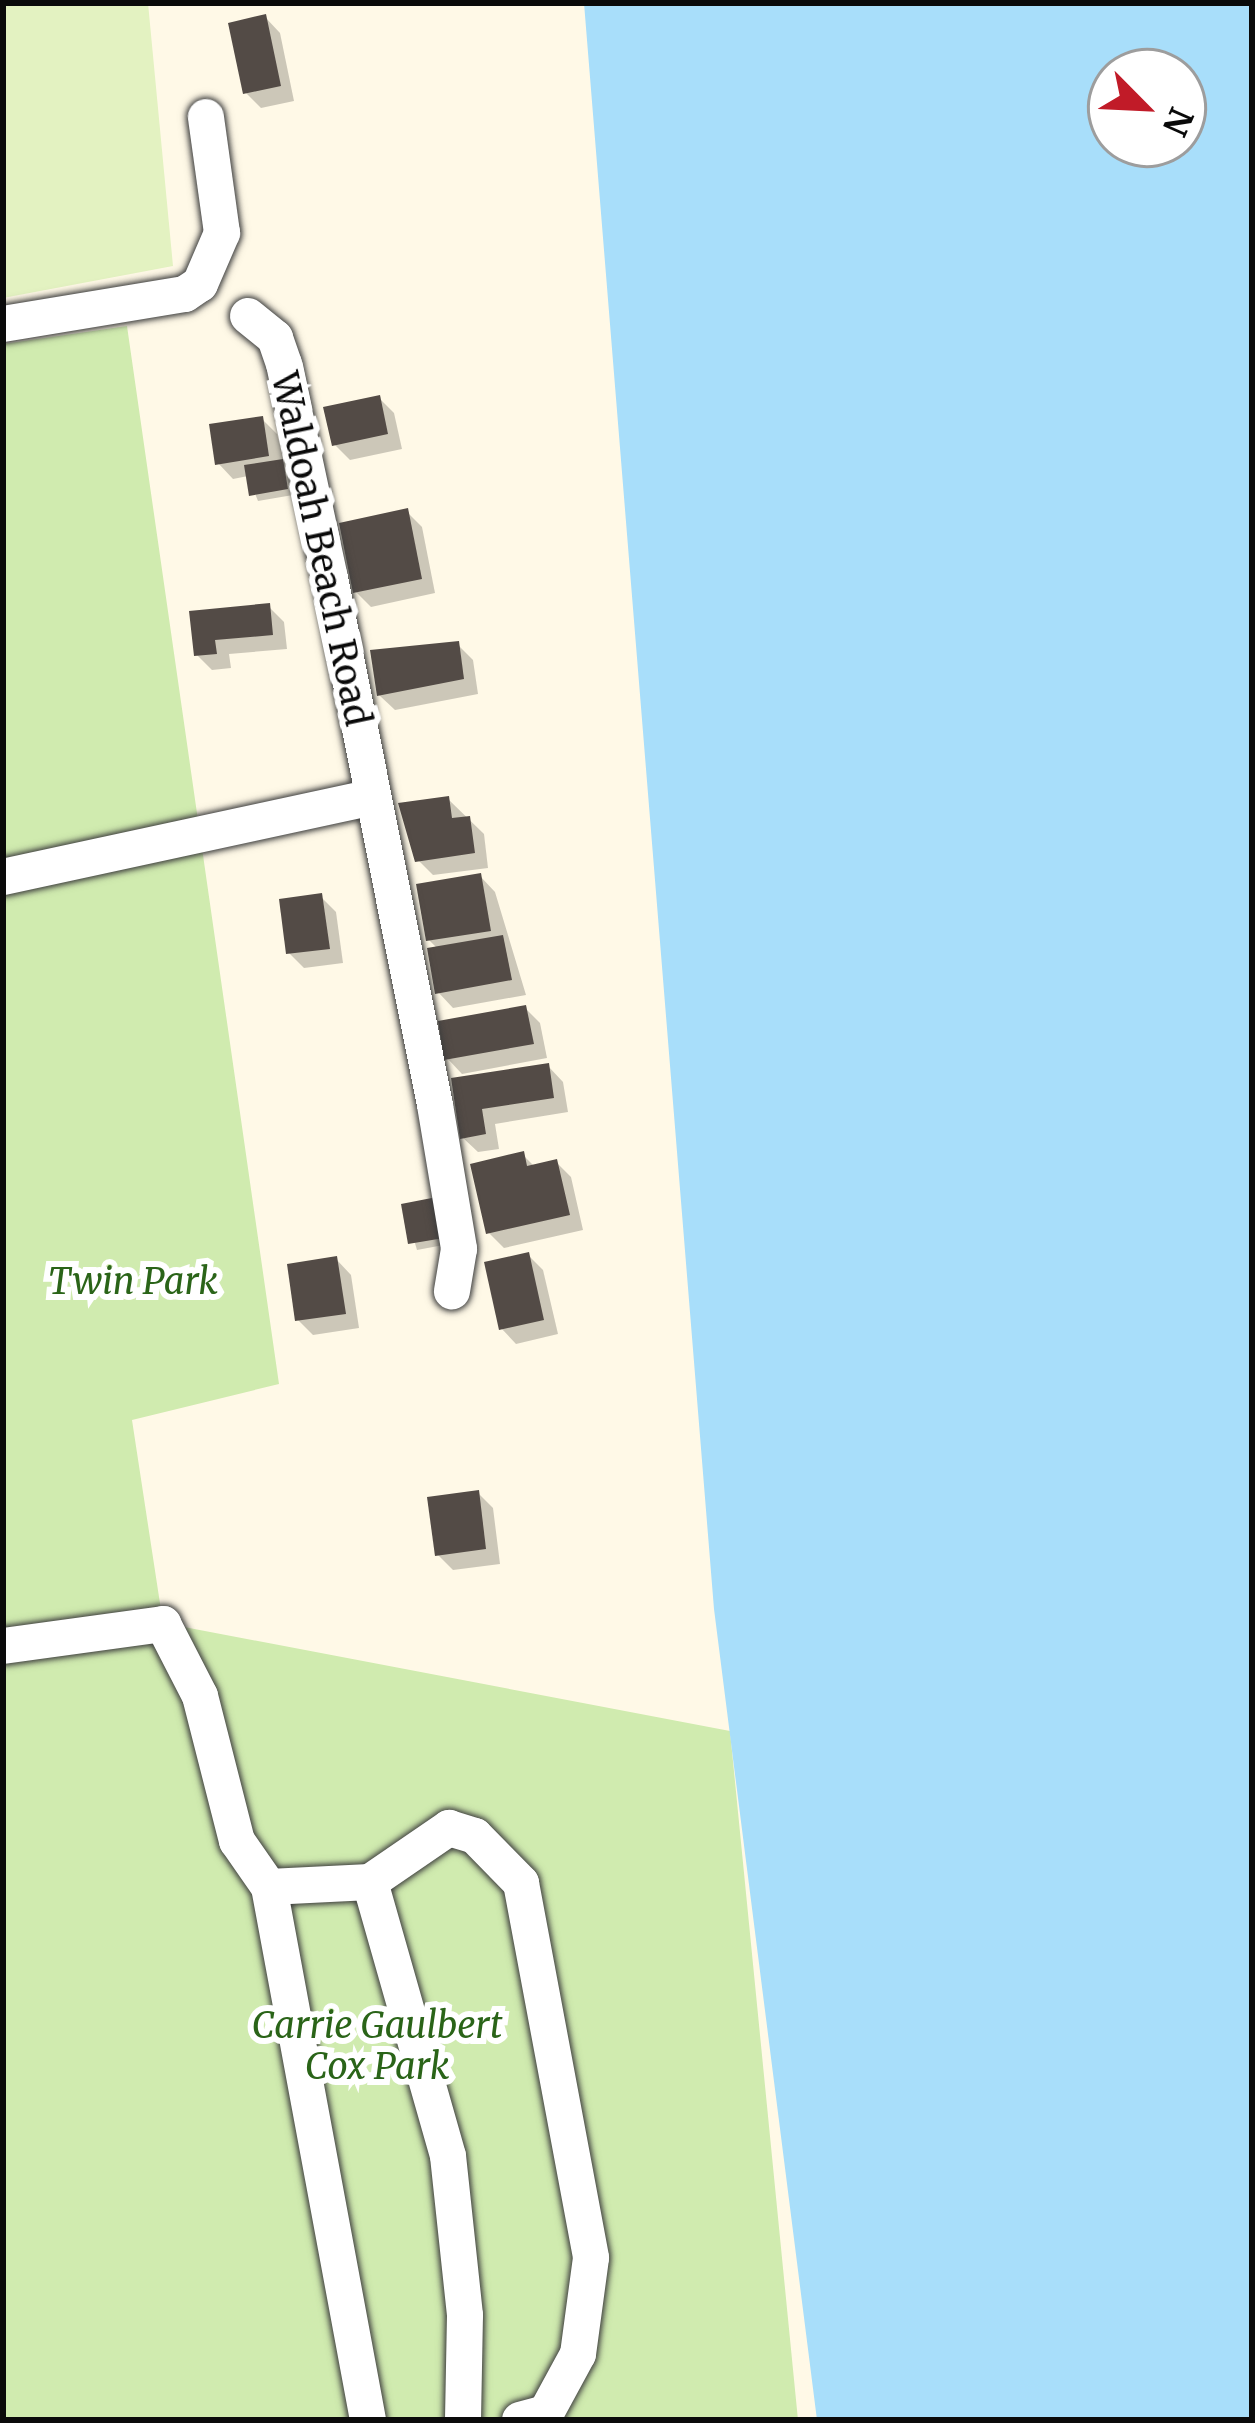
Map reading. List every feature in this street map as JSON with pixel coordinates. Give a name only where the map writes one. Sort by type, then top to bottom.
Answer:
[{"type":"street","points":[[3,324],[185,294],[200,284],[222,233],[206,117]]},
{"type":"street","name":"Waldoah Beach Road","points":[[248,316],[275,338],[284,364],[459,1249],[452,1291]]},
{"type":"street","points":[[3,877],[372,797]]},
{"type":"street","points":[[3,1646],[163,1624],[200,1696],[237,1841],[269,1887],[368,2420]]},
{"type":"street","points":[[269,1887],[370,1882],[449,1828],[475,1836],[520,1883],[591,2258],[578,2354],[546,2413],[520,2420]]},
{"type":"street","points":[[370,1882],[448,2156],[464,2315],[463,2420]]},
{"type":"green space","points":[[3,3],[148,3],[173,266],[3,298]]},
{"type":"green space","name":"Carrie Gaulbert Cox Park","points":[[127,326],[279,1384],[132,1420],[163,1623],[730,1731],[798,2420],[3,2420],[3,344]]},
{"type":"water","points":[[584,3],[1252,3],[1252,2420],[817,2420],[714,1609]]},
{"type":"building","points":[[266,14],[281,86],[243,94],[228,23]]},
{"type":"building","points":[[380,395],[388,434],[332,446],[323,407]]},
{"type":"building","points":[[263,416],[269,456],[215,465],[209,424]]},
{"type":"building","points":[[283,459],[288,489],[249,496],[244,465]]},
{"type":"building","points":[[408,508],[422,579],[353,593],[339,523]]},
{"type":"building","points":[[270,603],[273,635],[215,640],[217,654],[194,656],[189,611]]},
{"type":"building","points":[[459,641],[464,679],[377,696],[370,650]]},
{"type":"building","points":[[449,796],[452,818],[470,816],[475,853],[415,862],[398,803]]},
{"type":"building","points":[[481,873],[491,931],[426,941],[416,884]]},
{"type":"building","points":[[322,893],[330,949],[286,954],[279,899]]},
{"type":"building","points":[[503,935],[512,980],[435,994],[427,948]]},
{"type":"building","points":[[526,1005],[534,1044],[444,1060],[438,1021]]},
{"type":"building","points":[[549,1063],[554,1098],[482,1109],[486,1134],[460,1139],[451,1078]]},
{"type":"building","points":[[524,1151],[527,1166],[557,1159],[570,1215],[486,1234],[470,1164]]},
{"type":"building","points":[[437,1197],[444,1238],[408,1244],[401,1204]]},
{"type":"building","points":[[529,1252],[544,1320],[499,1330],[484,1262]]},
{"type":"building","points":[[337,1256],[346,1314],[295,1321],[287,1264]]},
{"type":"building","points":[[479,1490],[486,1549],[435,1556],[427,1497]]},
{"type":"park label","name":"Twin Park","points":[[133,1282]]}]
